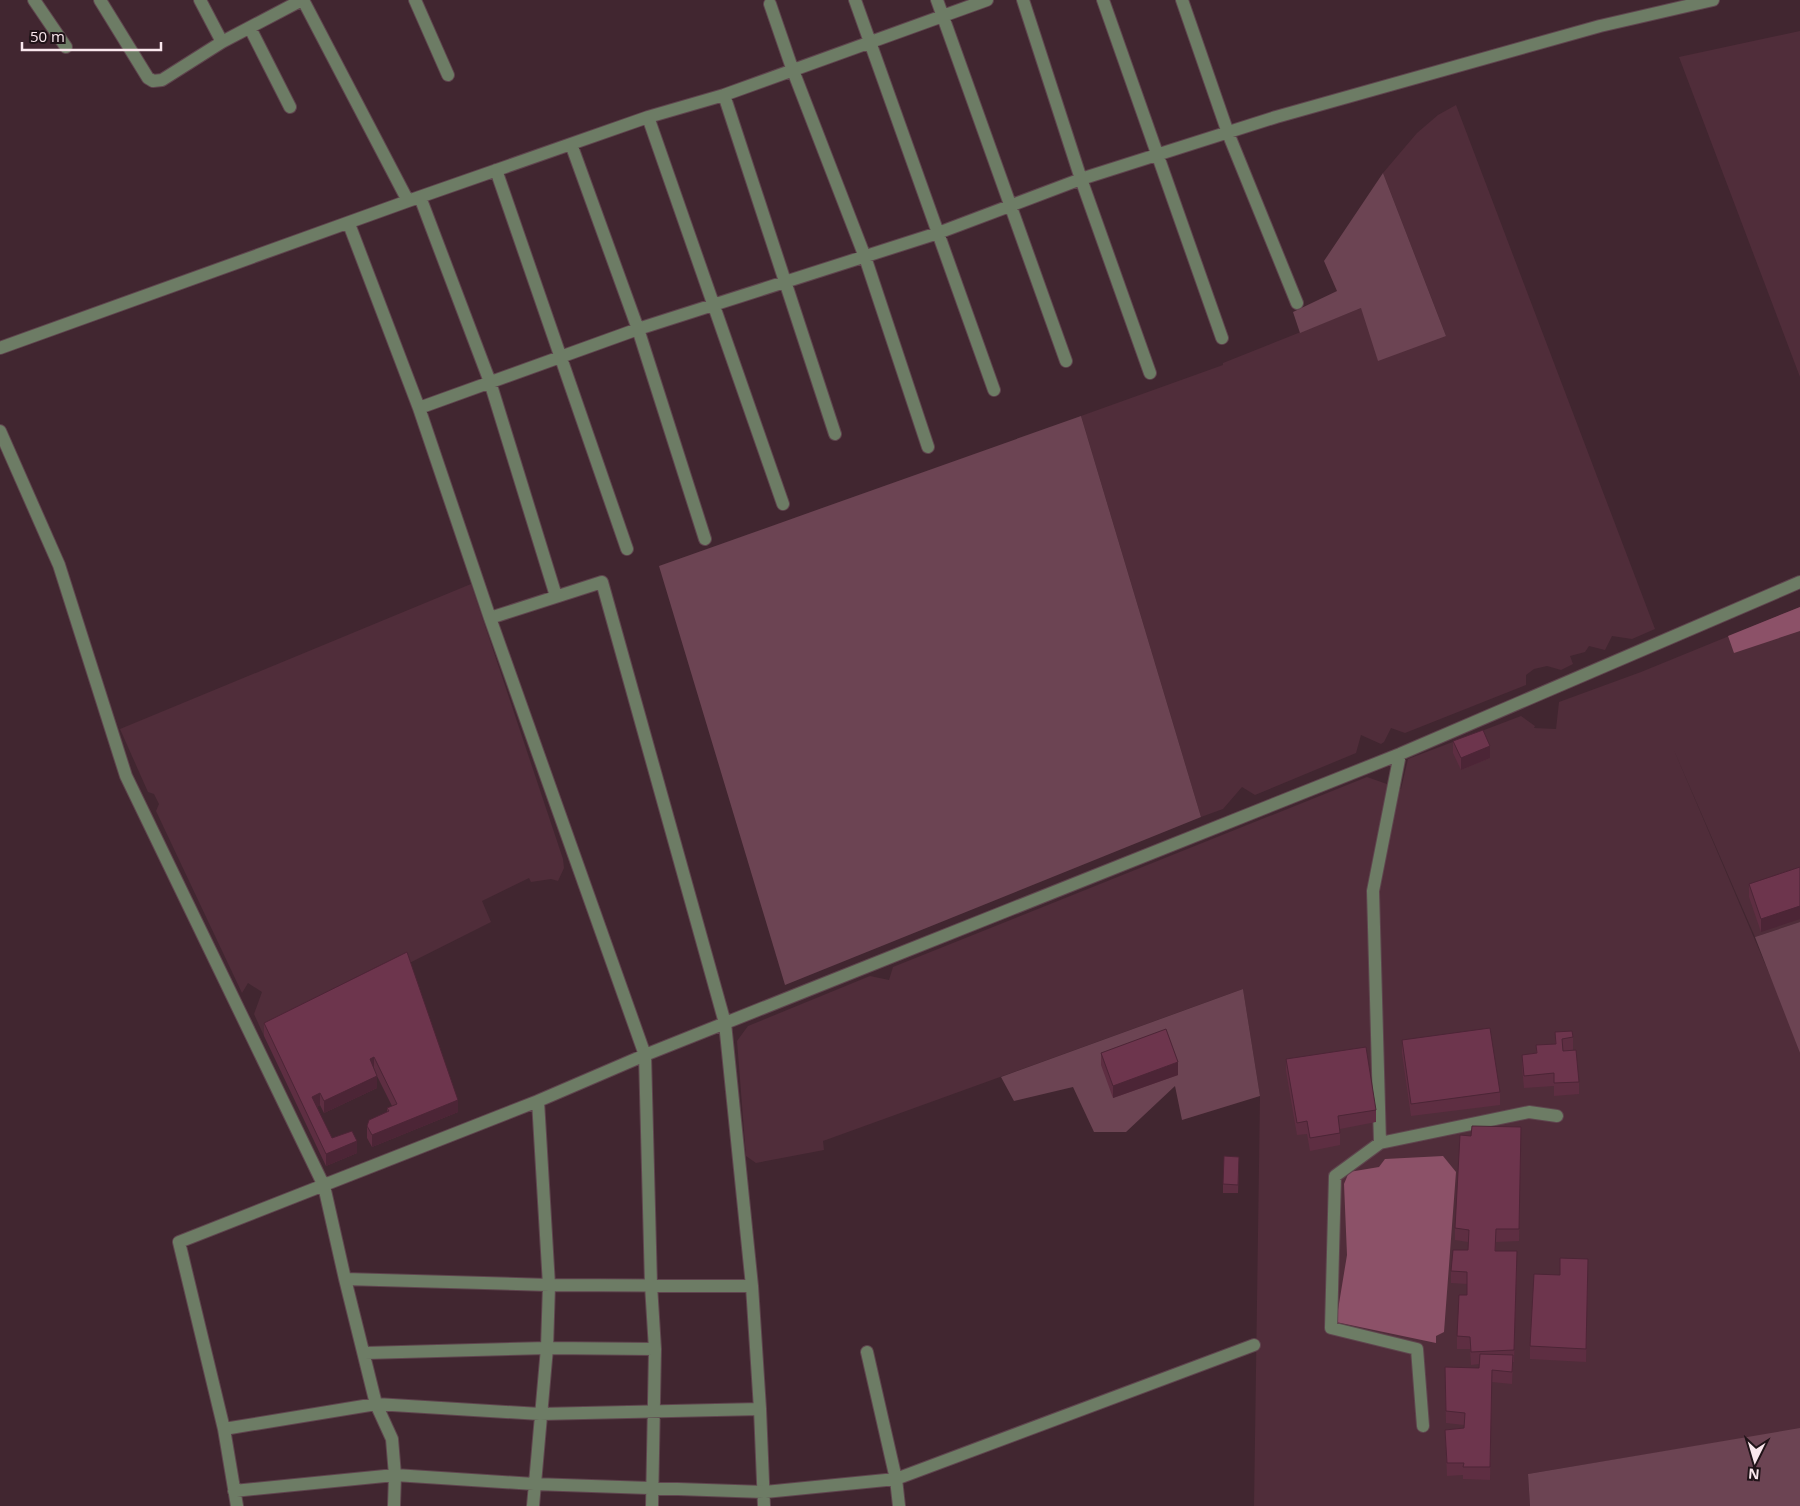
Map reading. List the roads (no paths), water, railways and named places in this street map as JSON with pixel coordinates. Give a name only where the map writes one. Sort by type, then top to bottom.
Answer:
[{"type":"street","points":[[34,0],[66,47]]},
{"type":"street","points":[[100,0],[148,78],[153,81],[162,80],[222,42],[303,0],[414,199],[490,382],[556,596]]},
{"type":"street","points":[[200,0],[222,42]]},
{"type":"street","points":[[415,0],[448,75]]},
{"type":"street","points":[[855,0],[994,390]]},
{"type":"street","points":[[937,0],[1066,361]]},
{"type":"street","points":[[0,348],[496,170],[648,117],[724,95],[792,68],[871,43],[987,0]]},
{"type":"street","points":[[1023,0],[1081,179],[1150,373]]},
{"type":"street","points":[[1103,0],[1222,338]]},
{"type":"street","points":[[1182,0],[1228,132],[1297,303]]},
{"type":"street","points":[[419,408],[638,329],[715,306],[938,233],[1081,179],[1228,132],[1600,26],[1712,0]]},
{"type":"street","points":[[770,4],[792,68],[865,257],[928,447]]},
{"type":"street","points":[[250,28],[290,107]]},
{"type":"street","points":[[724,95],[835,434]]},
{"type":"street","points":[[648,117],[783,504]]},
{"type":"street","points":[[571,144],[638,329],[705,538]]},
{"type":"street","points":[[496,170],[627,549]]},
{"type":"street","points":[[349,224],[419,408],[490,618],[645,1055],[651,1285],[655,1349],[652,1506]]},
{"type":"street","points":[[0,431],[60,565],[126,776],[324,1186],[376,1404],[392,1438],[395,1475],[394,1506]]},
{"type":"street","points":[[490,618],[602,582],[725,1023],[752,1286],[765,1492],[764,1506]]},
{"type":"street","points":[[237,1506],[224,1429],[179,1242],[538,1101],[645,1055],[1400,754],[1800,582]]},
{"type":"street","points":[[1380,1143],[1373,891],[1400,754]]},
{"type":"street","points":[[532,1506],[547,1348],[549,1284],[538,1101]]},
{"type":"street","points":[[1423,1426],[1417,1349],[1330,1328],[1335,1176],[1380,1143],[1529,1112],[1557,1116]]},
{"type":"street","points":[[345,1279],[752,1286]]},
{"type":"street","points":[[234,1490],[395,1475],[534,1484],[765,1492],[896,1479],[1254,1345]]},
{"type":"street","points":[[365,1353],[547,1348],[655,1349]]},
{"type":"street","points":[[867,1352],[896,1479],[900,1506]]},
{"type":"street","points":[[224,1429],[376,1404],[540,1414],[760,1409]]}]
